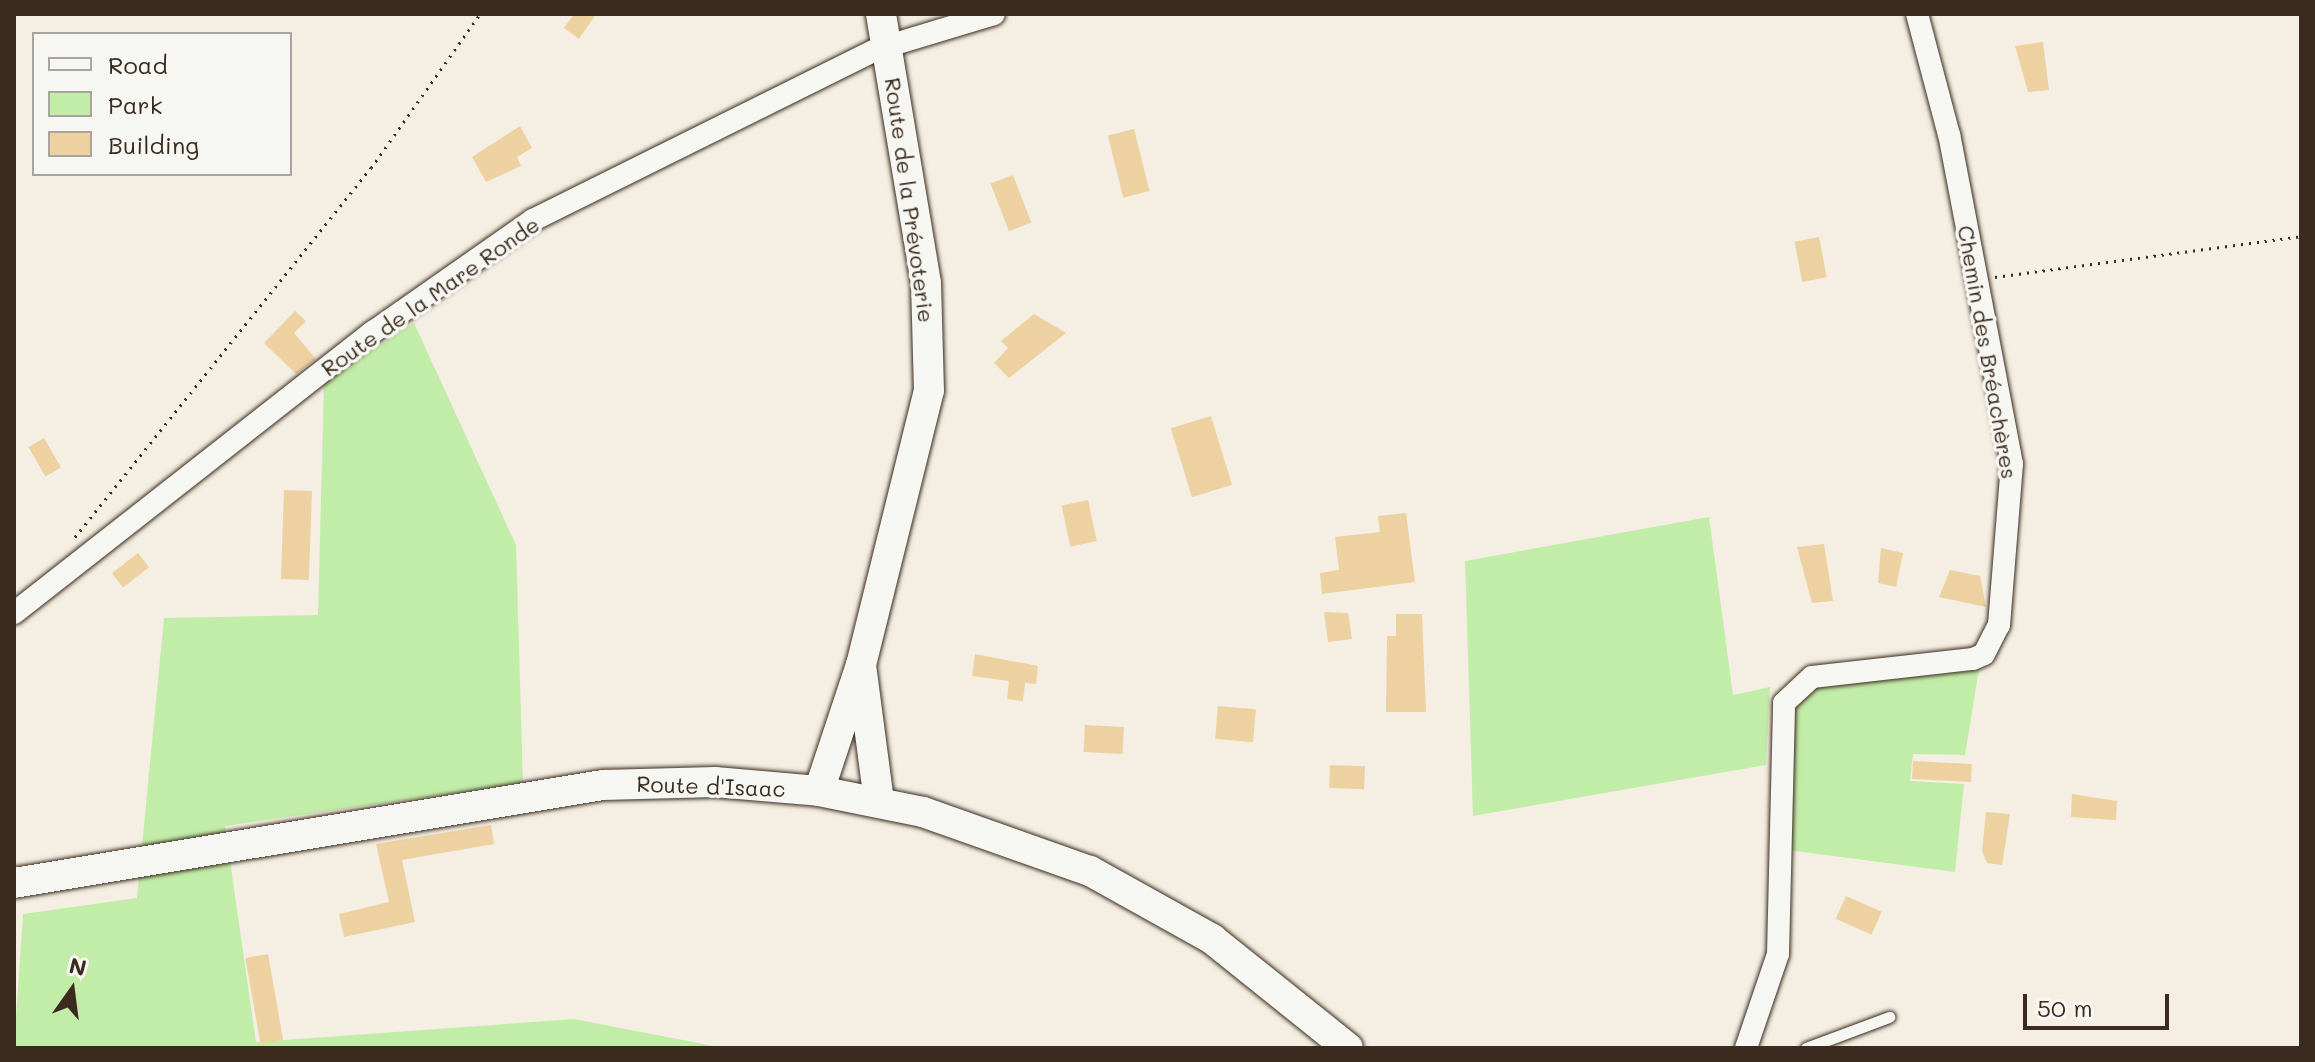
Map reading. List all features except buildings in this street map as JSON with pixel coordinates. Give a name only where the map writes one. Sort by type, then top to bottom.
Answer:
[{"type":"street","name":"Route de la Prévoterie","points":[[819,791],[861,665],[870,608],[919,450],[930,371],[926,283],[881,14]]},
{"type":"street","name":"Route de la Mare Ronde","points":[[14,613],[373,332],[533,220],[887,46],[994,14]]},
{"type":"street","name":"Chemin des Bréachères","points":[[1746,1048],[1778,954],[1784,703],[1812,677],[1973,659],[1984,654],[1999,625],[2012,464],[1977,279],[1917,14]]},
{"type":"street","name":"Route de la Prévoterie","points":[[861,665],[879,801]]},
{"type":"street","name":"Route d'Isaac","points":[[14,883],[603,785],[715,782],[819,791],[879,801],[1007,837],[1157,904],[1262,975],[1348,1048]]},
{"type":"lane","points":[[1806,1048],[1889,1017]]},
{"type":"path","points":[[69,546],[185,392],[371,168],[480,14]]},
{"type":"path","points":[[1977,279],[2301,236]]},
{"type":"green space","points":[[414,323],[516,545],[523,783],[225,826],[256,1042],[574,1019],[724,1048],[14,1048],[23,914],[137,898],[164,618],[318,615],[324,382]]},
{"type":"green space","points":[[1709,517],[1733,695],[1770,687],[1766,765],[1473,816],[1465,561]]},
{"type":"green space","points":[[1980,663],[1965,755],[1913,754],[1910,781],[1964,784],[1955,872],[1788,850],[1792,703],[1808,687]]}]
